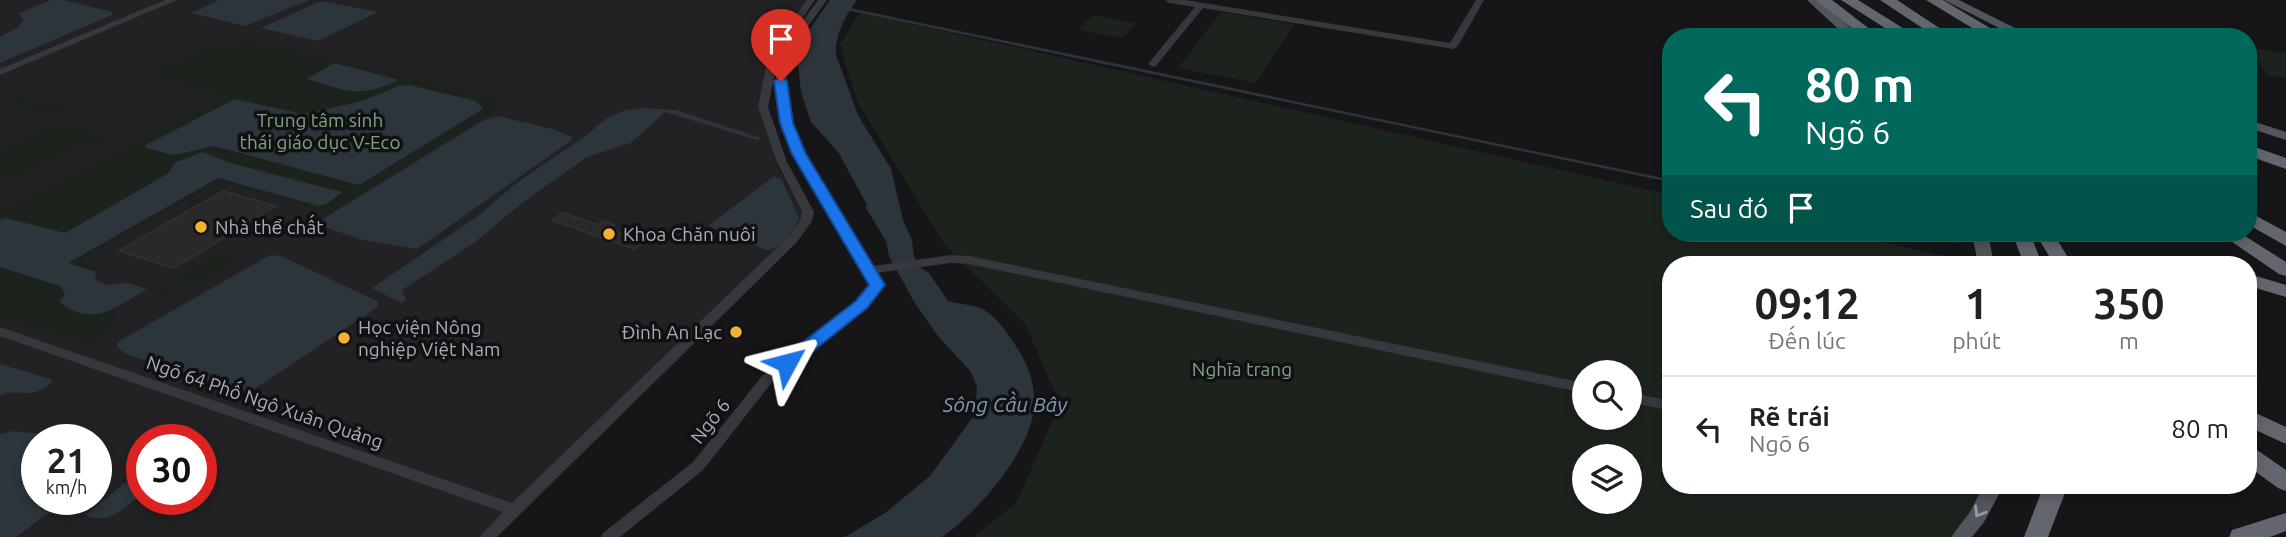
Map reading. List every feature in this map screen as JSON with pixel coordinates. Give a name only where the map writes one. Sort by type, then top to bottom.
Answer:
[{"type":"highway","points":[[1823,0],[1860,28]]},
{"type":"highway","points":[[1848,0],[1895,28]]},
{"type":"highway","points":[[1868,0],[1912,28]]},
{"type":"highway","points":[[1887,0],[1932,28]]},
{"type":"highway","points":[[1909,0],[1950,28]]},
{"type":"highway","points":[[1933,0],[1982,28]]},
{"type":"highway","points":[[2257,144],[2286,153]]},
{"type":"highway","points":[[2257,153],[2286,164]]},
{"type":"highway","points":[[2257,222],[2286,240]]},
{"type":"highway","points":[[2242,242],[2286,271]]},
{"type":"highway","points":[[2257,282],[2286,291]]},
{"type":"highway","points":[[2257,422],[2286,436]]},
{"type":"highway","points":[[2257,462],[2286,482]]},
{"type":"highway","points":[[2036,537],[2053,494]]},
{"type":"highway","points":[[2241,537],[2286,522]]},
{"type":"main road","points":[[1813,0],[1844,28]]},
{"type":"main road","points":[[1950,0],[2008,28]]},
{"type":"main road","points":[[2257,127],[2286,136]]},
{"type":"main road","points":[[1961,537],[1977,517],[1989,494]]},
{"type":"street","points":[[0,72],[173,0]]},
{"type":"street","points":[[487,537],[793,239],[806,221],[808,212],[782,162],[763,107],[774,53],[811,0]]},
{"type":"street","points":[[823,0],[789,52],[782,74],[781,96],[787,123],[799,154],[873,270],[937,261],[969,260],[1572,386]]},
{"type":"street","points":[[1169,0],[1453,47],[1480,0]]},
{"type":"street","points":[[1153,64],[1201,5]]},
{"type":"street","name":"Ngõ 6","points":[[609,537],[698,466],[768,378],[876,290],[873,270]]},
{"type":"street","name":"Ngõ 64 Phố Ngô Xuân Quảng","points":[[0,331],[516,510]]},
{"type":"street","points":[[1642,400],[1662,404]]},
{"type":"shaded area","name":"Học viện Nông nghiệp Việt Nam","points":[[0,0],[815,0],[800,13],[770,53],[760,107],[778,166],[803,215],[802,225],[478,537],[0,537]]},
{"type":"green space","name":"Nghĩa trang","points":[[860,12],[1662,193],[1662,242],[1882,242],[1945,256],[1662,256],[1662,494],[1983,494],[1979,507],[1949,537],[973,537],[1016,503],[1060,404],[1025,324],[944,244],[857,101],[840,45]]},
{"type":"green space","points":[[1221,12],[1294,24],[1256,83],[1178,68]]},
{"type":"green space","points":[[1093,15],[1136,23],[1122,38],[1078,30]]},
{"type":"green space","name":"Trung tâm sinh thái giáo dục V-Eco","points":[[244,39],[510,101],[331,213],[228,184],[206,189],[83,258],[81,262],[98,268],[94,276],[100,284],[118,285],[138,280],[180,293],[173,297],[147,289],[119,306],[115,319],[92,343],[84,344],[0,317],[0,211],[226,97],[146,74],[212,45],[225,48]]},
{"type":"green space","points":[[2257,49],[2286,53],[2286,78],[2269,76],[2257,59]]},
{"type":"green space","points":[[22,94],[33,97],[24,102],[34,105],[44,100],[71,108],[63,113],[97,123],[90,126],[5,101]]},
{"type":"green space","points":[[57,122],[109,137],[99,143],[92,141],[17,178],[0,173],[0,150]]},
{"type":"green space","points":[[217,189],[280,205],[236,233],[233,232],[275,206],[223,191],[179,217],[191,201]]},
{"type":"green space","points":[[309,215],[312,216],[309,219],[195,284],[188,286],[173,281],[220,251],[240,254]]},
{"type":"water","points":[[51,0],[63,0],[112,12],[112,15],[0,63],[0,37],[23,21],[19,13]]},
{"type":"water","points":[[219,0],[309,0],[245,26],[191,13]]},
{"type":"water","name":"Sông Cầu Bây","points":[[830,0],[857,0],[842,26],[836,55],[858,115],[891,169],[903,220],[912,240],[914,257],[948,301],[980,308],[995,318],[1018,349],[1032,382],[1034,408],[1030,425],[1012,462],[971,513],[942,537],[845,537],[885,513],[930,476],[973,417],[977,387],[971,372],[937,335],[913,300],[889,256],[886,241],[838,152],[811,122],[801,92],[798,64],[807,33]]},
{"type":"water","points":[[321,1],[378,12],[318,41],[261,28]]},
{"type":"water","points":[[334,63],[399,80],[373,90],[353,91],[307,79]]},
{"type":"water","points":[[409,85],[468,99],[477,102],[483,109],[359,185],[214,146],[174,155],[145,148],[146,145],[235,99],[303,114],[359,102],[399,86]]},
{"type":"water","points":[[625,110],[676,110],[762,138],[757,140],[665,112],[631,143],[587,157],[522,203],[474,243],[402,290],[406,300],[401,303],[372,288],[481,214],[515,184],[607,118]]},
{"type":"water","points":[[498,116],[552,129],[571,136],[572,140],[417,249],[363,240],[319,225],[318,222],[484,120]]},
{"type":"water","points":[[203,152],[230,163],[342,192],[327,204],[319,206],[218,178],[68,263],[96,272],[95,280],[108,285],[128,283],[147,289],[104,312],[83,314],[71,310],[59,302],[65,294],[60,286],[0,267],[0,220],[6,218],[65,233],[167,174],[176,162]]},
{"type":"water","points":[[774,176],[782,180],[799,218],[781,244],[766,250],[708,226]]},
{"type":"water","points":[[270,255],[281,256],[379,302],[376,308],[253,390],[235,390],[126,354],[118,348],[117,343],[123,339]]},
{"type":"water","points":[[0,364],[53,381],[45,388],[31,393],[8,393],[0,396]]},
{"type":"water","points":[[21,432],[21,515],[46,515],[16,537],[0,537],[0,434]]},
{"type":"water","points":[[126,482],[126,507],[112,515],[112,494]]},
{"type":"water","points":[[87,515],[112,515],[104,518]]},
{"type":"building","name":"Nhà thể chất","points":[[223,191],[276,206],[174,268],[119,251]]},
{"type":"building","name":"Khoa Chăn nuôi","points":[[563,213],[598,225],[604,221],[614,225],[608,229],[645,241],[634,249],[552,220]]},
{"type":"waterway","points":[[848,9],[1662,179]]},
{"type":"place","name":"Nhà thể chất","points":[[201,227]]},
{"type":"place","name":"Khoa Chăn nuôi","points":[[609,234]]},
{"type":"place","name":"Đình An Lạc","points":[[736,332]]},
{"type":"place","name":"Học viện Nông nghiệp Việt Nam","points":[[344,338]]},
{"type":"route","points":[[781,81],[781,96],[787,123],[799,154],[877,285],[876,290],[862,304],[787,363]]}]
